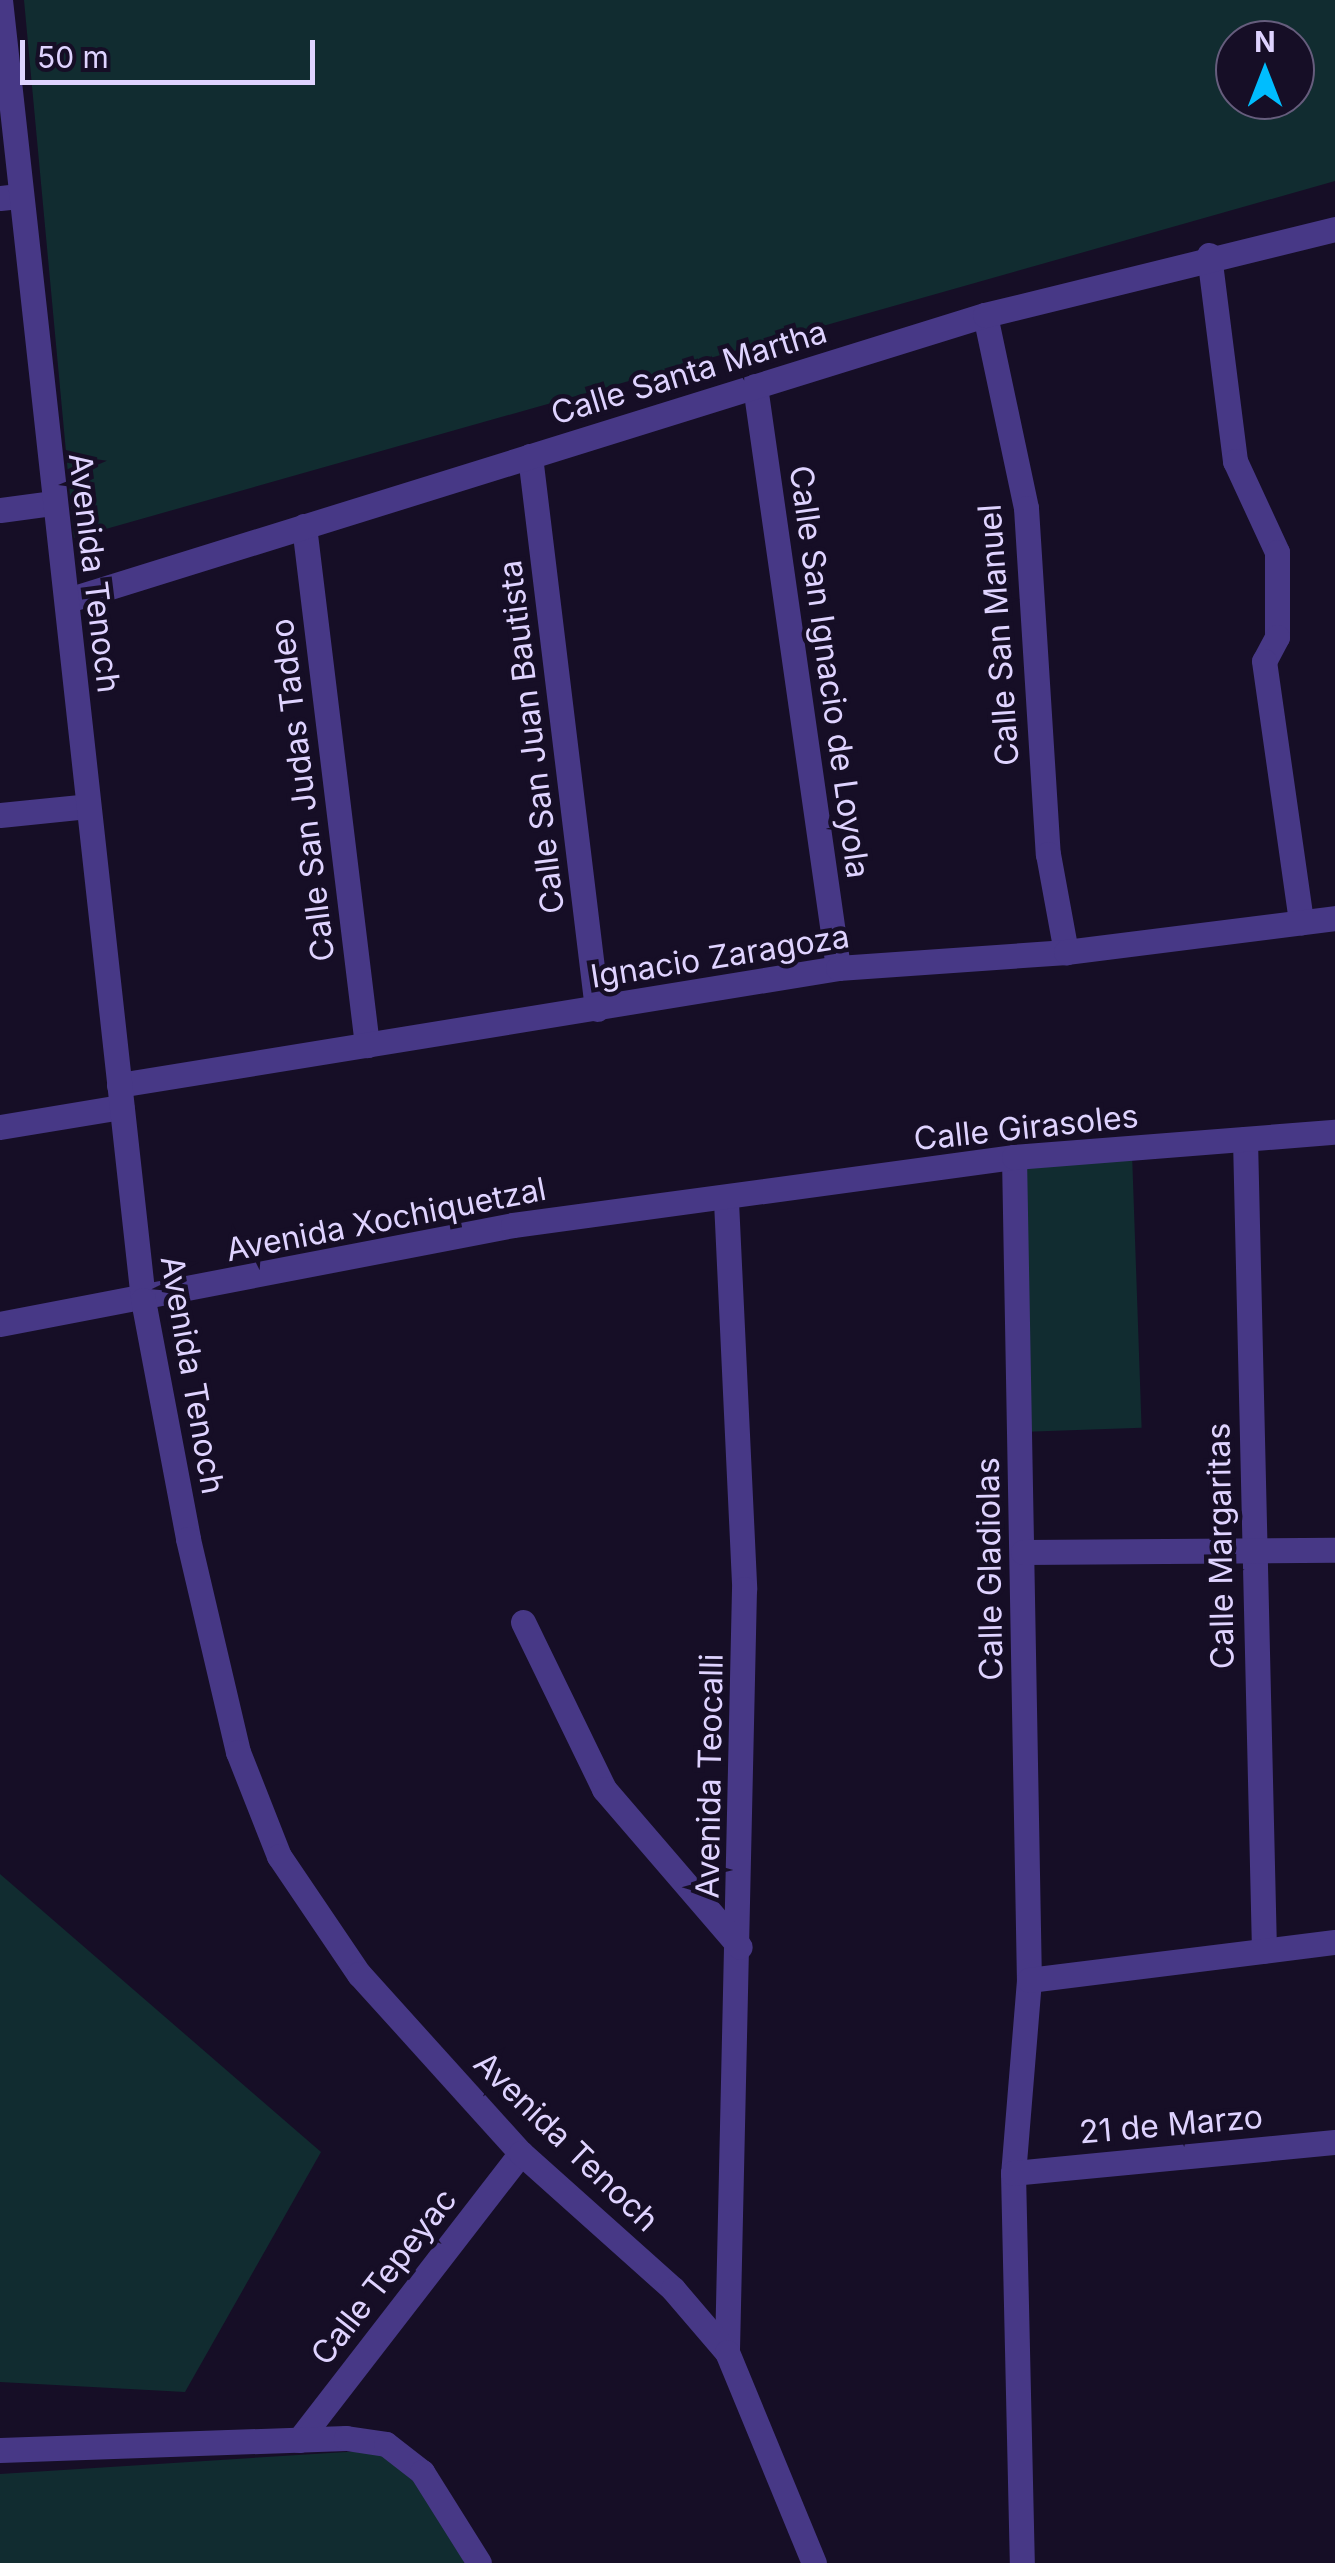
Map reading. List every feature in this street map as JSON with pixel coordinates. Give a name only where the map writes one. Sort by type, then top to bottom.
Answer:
[{"type":"street","name":"Avenida Tenoch","points":[[0,0],[9,197],[68,600],[144,1300],[188,1539],[238,1752],[279,1856],[359,1974],[521,2153],[673,2289],[727,2352],[814,2563]]},
{"type":"street","name":"Calle Santa Martha","points":[[68,600],[986,314],[1210,255],[1335,228]]},
{"type":"street","points":[[1210,255],[1235,461],[1277,552],[1277,637],[1264,660],[1301,922]]},
{"type":"street","name":"Calle San Manuel","points":[[986,314],[1026,508],[1047,836],[1066,952]]},
{"type":"street","name":"Calle San Ignacio de Loyola","points":[[756,386],[838,968]]},
{"type":"street","name":"Calle San Juan Bautista","points":[[530,456],[598,1009]]},
{"type":"street","points":[[0,510],[52,503]]},
{"type":"street","name":"Calle San Judas Tadeo","points":[[304,526],[367,1045]]},
{"type":"street","points":[[0,815],[88,806]]},
{"type":"street","name":"Ignacio Zaragoza","points":[[0,1128],[120,1096],[367,1045],[838,968],[1066,952],[1335,918]]},
{"type":"street","name":"Calle Girasoles","points":[[726,1200],[1014,1158],[1335,1132]]},
{"type":"street","name":"Calle Margaritas","points":[[1245,1139],[1264,1951]]},
{"type":"street","name":"Calle Gladiolas","points":[[1014,1158],[1029,1980],[1013,2173],[1022,2563]]},
{"type":"street","name":"Avenida Xochiquetzal","points":[[0,1324],[144,1300],[513,1225],[726,1200]]},
{"type":"street","name":"Avenida Teocalli","points":[[726,1200],[744,1589],[740,1947],[727,2352]]},
{"type":"street","points":[[1022,1552],[1335,1550]]},
{"type":"street","points":[[524,1622],[604,1790],[740,1947]]},
{"type":"street","points":[[1029,1980],[1335,1942]]},
{"type":"street","name":"21 de Marzo","points":[[1013,2173],[1335,2142]]},
{"type":"street","name":"Calle Tepeyac","points":[[299,2440],[521,2153]]},
{"type":"street","points":[[0,2450],[299,2440],[386,2444],[422,2472],[479,2563]]},
{"type":"green space","points":[[24,0],[1335,0],[1335,181],[74,538]]},
{"type":"green space","points":[[1132,1153],[1142,1428],[1028,1432],[1018,1157]]},
{"type":"green space","points":[[0,1874],[321,2152],[185,2392],[0,2382]]},
{"type":"green space","points":[[378,2450],[446,2510],[464,2563],[0,2563],[0,2474]]}]
